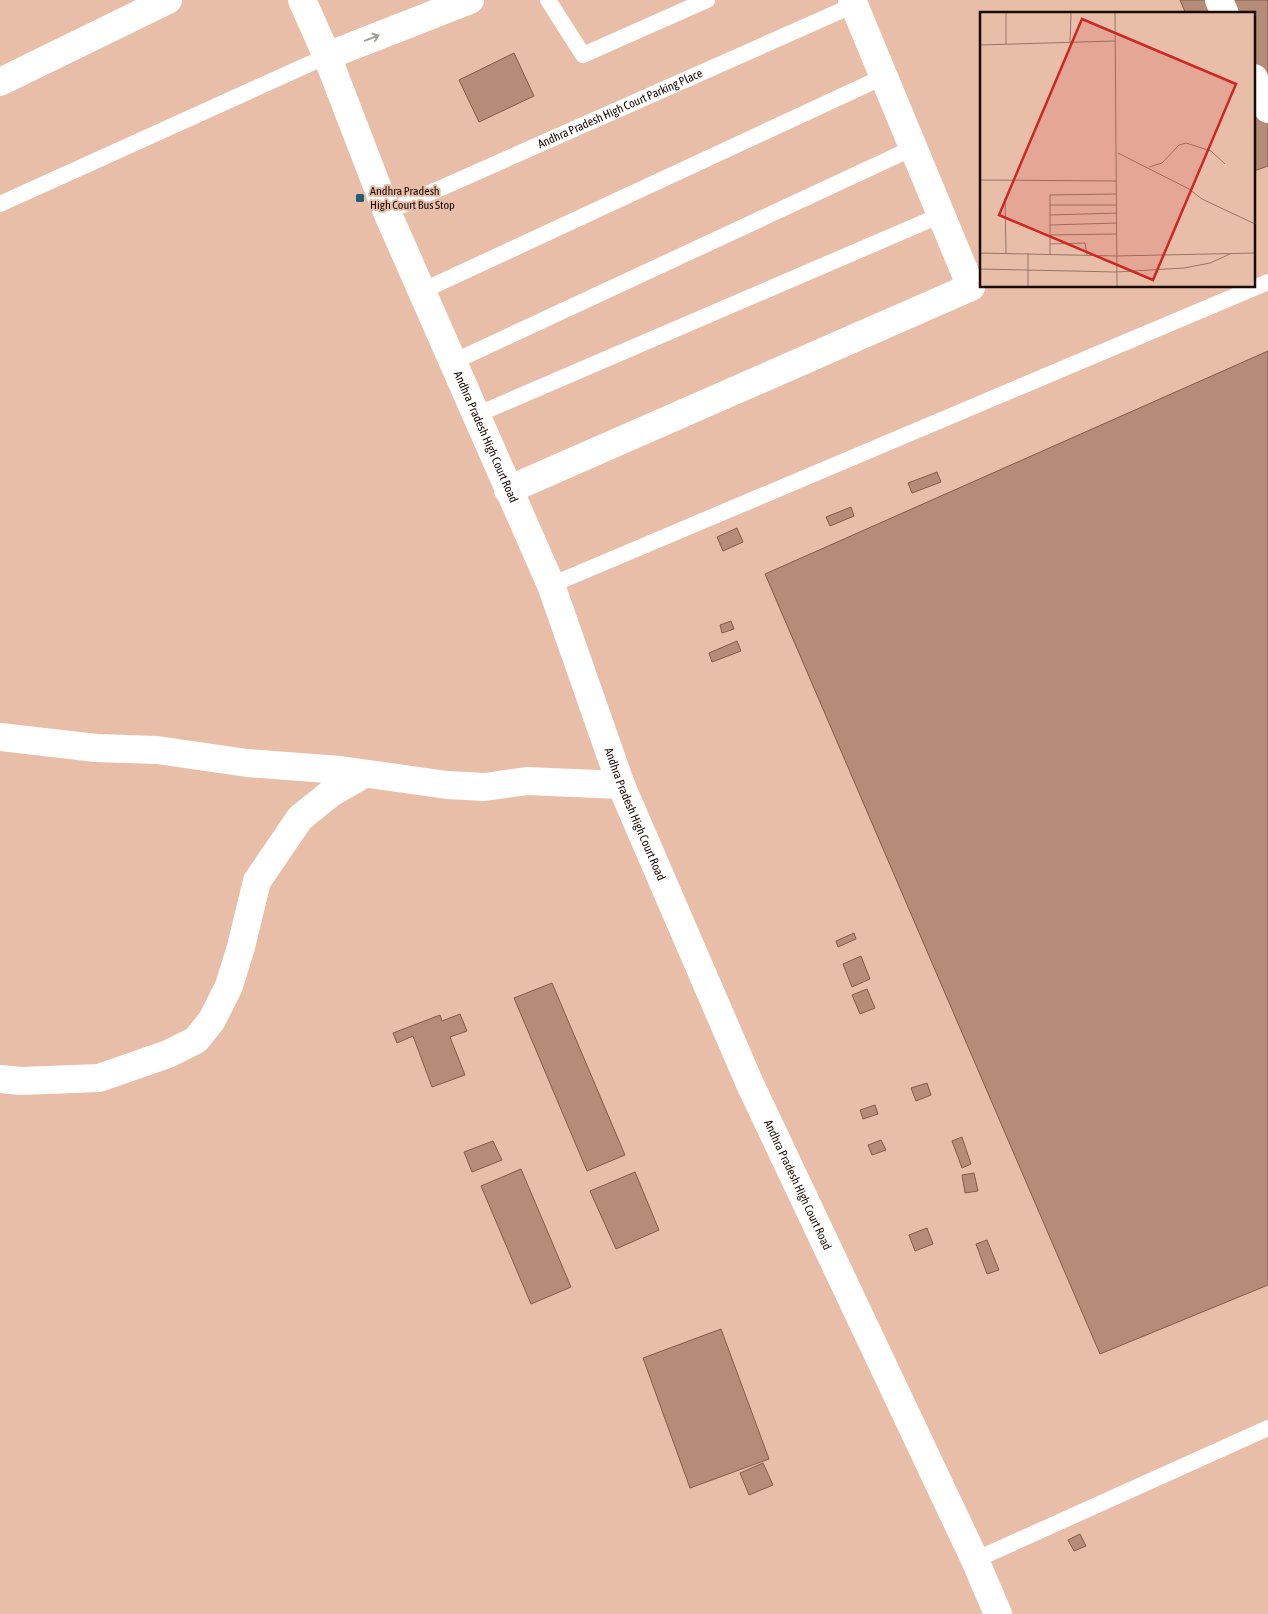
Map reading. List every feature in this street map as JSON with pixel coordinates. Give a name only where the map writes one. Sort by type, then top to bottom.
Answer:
[{"type":"street","points":[[0,82],[168,0]]},
{"type":"street","name":"Andhra Pradesh High Court Road","points":[[302,0],[327,56],[387,212],[551,585],[621,785],[750,1084],[975,1560],[998,1614]]},
{"type":"street","points":[[327,56],[470,0]]},
{"type":"street","points":[[1219,0],[1224,12]]},
{"type":"street","points":[[508,490],[971,287],[853,2]]},
{"type":"street","points":[[1256,82],[1268,109]]},
{"type":"street","points":[[0,737],[96,748],[157,750],[247,763],[340,770],[447,785],[485,787],[527,781],[621,785]]},
{"type":"street","points":[[0,1079],[21,1081],[99,1078],[168,1054],[196,1040],[212,1020],[229,986],[241,947],[256,882],[300,818],[331,793],[364,774]]},
{"type":"lane","points":[[548,0],[583,55],[707,0]]},
{"type":"lane","name":"Andhra Pradesh High Court Parking Place","points":[[387,212],[853,2]]},
{"type":"lane","points":[[0,204],[327,56]]},
{"type":"lane","points":[[422,291],[884,76]]},
{"type":"lane","points":[[453,362],[913,148]]},
{"type":"lane","points":[[476,415],[941,215]]},
{"type":"lane","points":[[1256,287],[1268,282]]},
{"type":"lane","points":[[551,585],[1254,288]]},
{"type":"lane","points":[[975,1560],[1268,1428]]},
{"type":"building","points":[[1180,0],[1268,0],[1268,166],[1256,170],[1256,12],[1185,12]]},
{"type":"building","points":[[514,53],[534,96],[479,122],[459,80]]},
{"type":"building","points":[[1268,351],[1268,1285],[1100,1354],[765,574]]},
{"type":"building","points":[[937,472],[941,482],[912,493],[908,483]]},
{"type":"building","points":[[851,507],[854,516],[830,526],[826,517]]},
{"type":"building","points":[[737,528],[743,542],[723,551],[717,537]]},
{"type":"building","points":[[731,621],[734,629],[722,633],[720,625]]},
{"type":"building","points":[[737,641],[741,651],[712,662],[709,653]]},
{"type":"building","points":[[854,933],[856,939],[838,947],[836,941]]},
{"type":"building","points":[[861,956],[870,979],[852,987],[843,964]]},
{"type":"building","points":[[552,983],[625,1155],[587,1171],[514,998]]},
{"type":"building","points":[[867,989],[875,1008],[860,1014],[852,995]]},
{"type":"building","points":[[460,1014],[467,1031],[450,1037],[465,1075],[432,1087],[413,1036],[397,1043],[393,1033],[440,1015],[442,1021]]},
{"type":"building","points":[[927,1083],[931,1095],[916,1101],[911,1088]]},
{"type":"building","points":[[875,1105],[878,1114],[863,1119],[860,1110]]},
{"type":"building","points":[[962,1137],[971,1164],[962,1168],[952,1141]]},
{"type":"building","points":[[881,1140],[886,1150],[872,1155],[868,1145]]},
{"type":"building","points":[[493,1141],[502,1160],[472,1172],[464,1152]]},
{"type":"building","points":[[521,1169],[571,1287],[531,1304],[481,1186]]},
{"type":"building","points":[[635,1172],[659,1230],[616,1249],[590,1191]]},
{"type":"building","points":[[974,1173],[978,1191],[965,1193],[962,1175]]},
{"type":"building","points":[[927,1228],[933,1244],[915,1251],[909,1235]]},
{"type":"building","points":[[987,1240],[999,1270],[987,1274],[976,1244]]},
{"type":"building","points":[[721,1329],[769,1459],[690,1488],[643,1358]]},
{"type":"building","points":[[763,1463],[773,1485],[749,1495],[740,1473]]},
{"type":"building","points":[[1080,1534],[1086,1546],[1074,1551],[1068,1540]]},
{"type":"place","name":"Andhra Pradesh High Court Bus Stop","points":[[360,198]]}]
